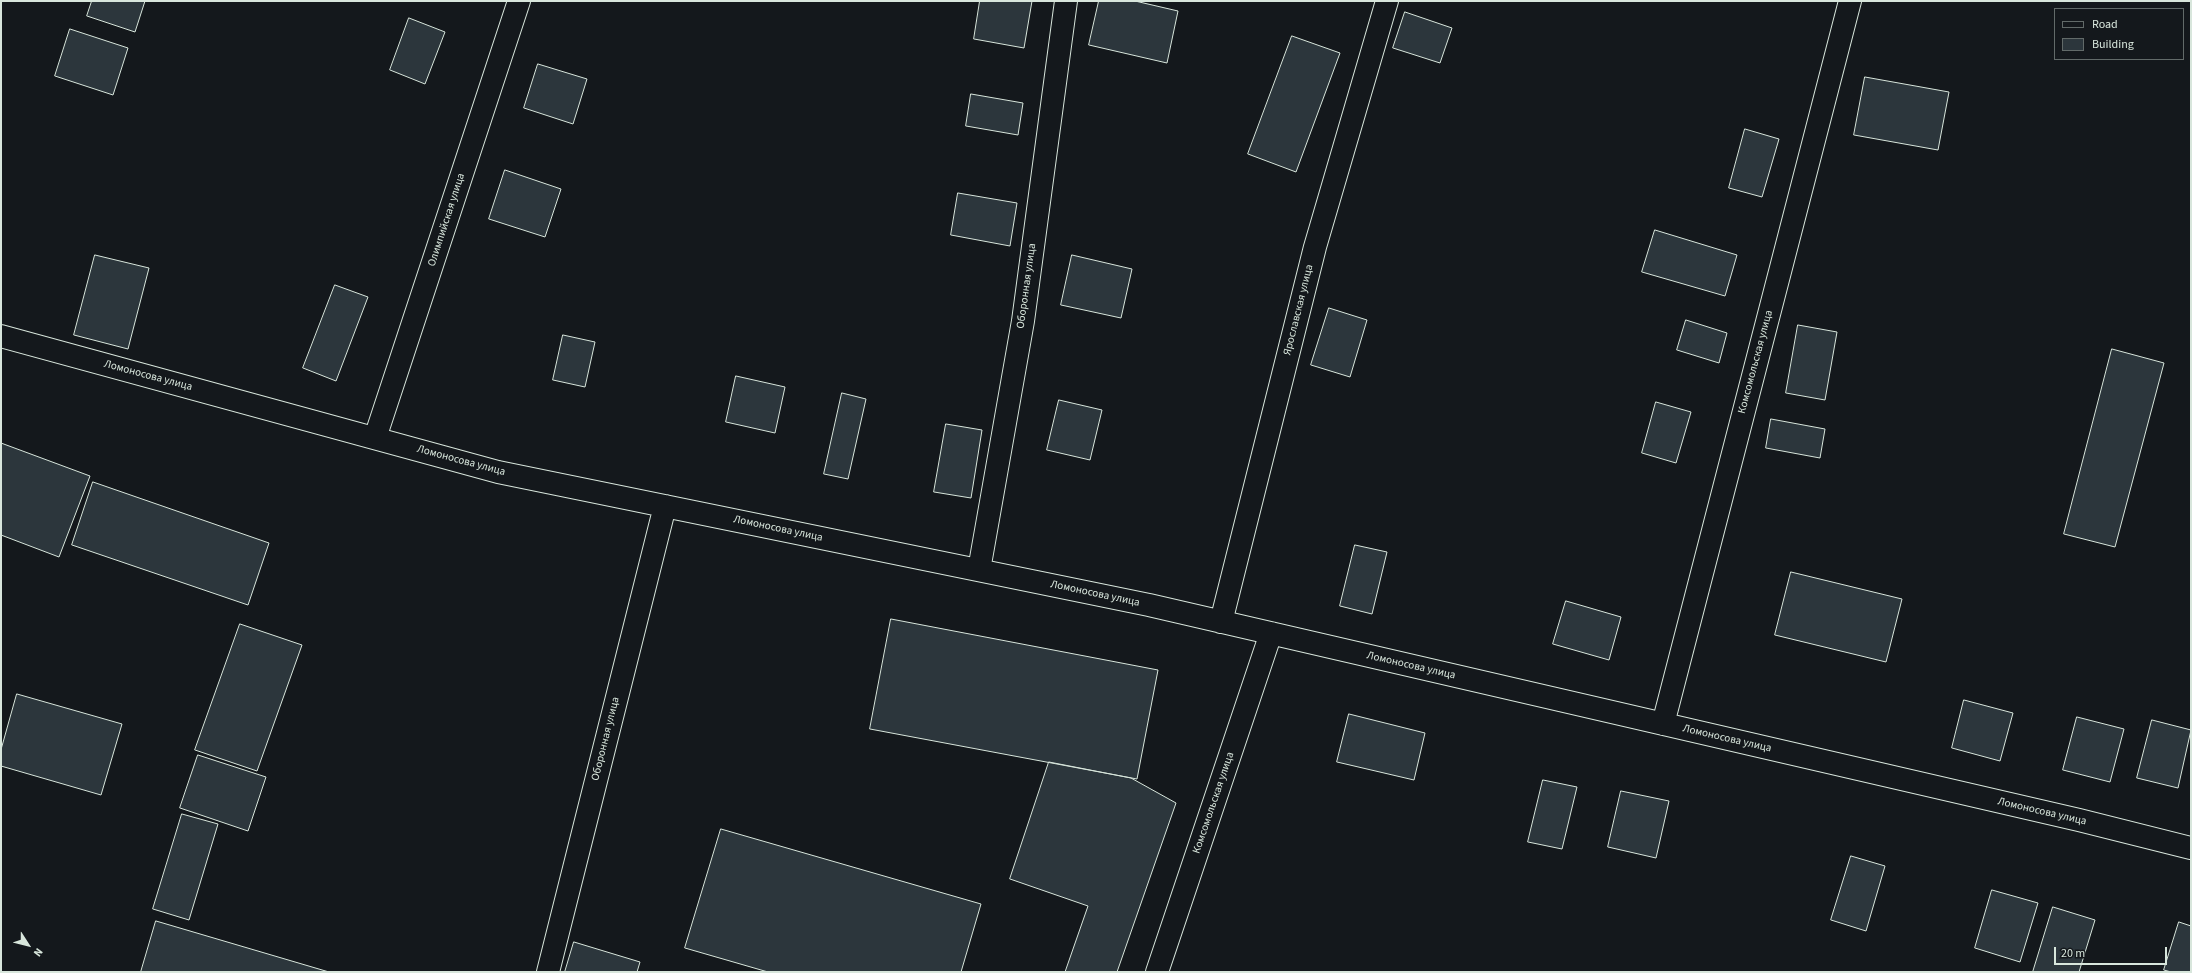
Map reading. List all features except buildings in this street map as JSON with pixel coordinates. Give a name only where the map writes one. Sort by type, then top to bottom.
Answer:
[{"type":"street","name":"Олимпийская улица","points":[[375,438],[519,1]]},
{"type":"street","name":"Оборонная улица","points":[[979,570],[1022,321],[1066,1]]},
{"type":"street","name":"Ярославская улица","points":[[1220,622],[1315,247],[1387,1]]},
{"type":"street","name":"Комсомольская улица","points":[[1663,724],[1850,1]]},
{"type":"street","name":"Ломоносова улица","points":[[1,336],[498,472],[979,570],[1271,633],[2191,848]]},
{"type":"street","name":"Оборонная улица","points":[[548,972],[665,506]]},
{"type":"street","name":"Комсомольская улица","points":[[1157,972],[1271,633]]}]
